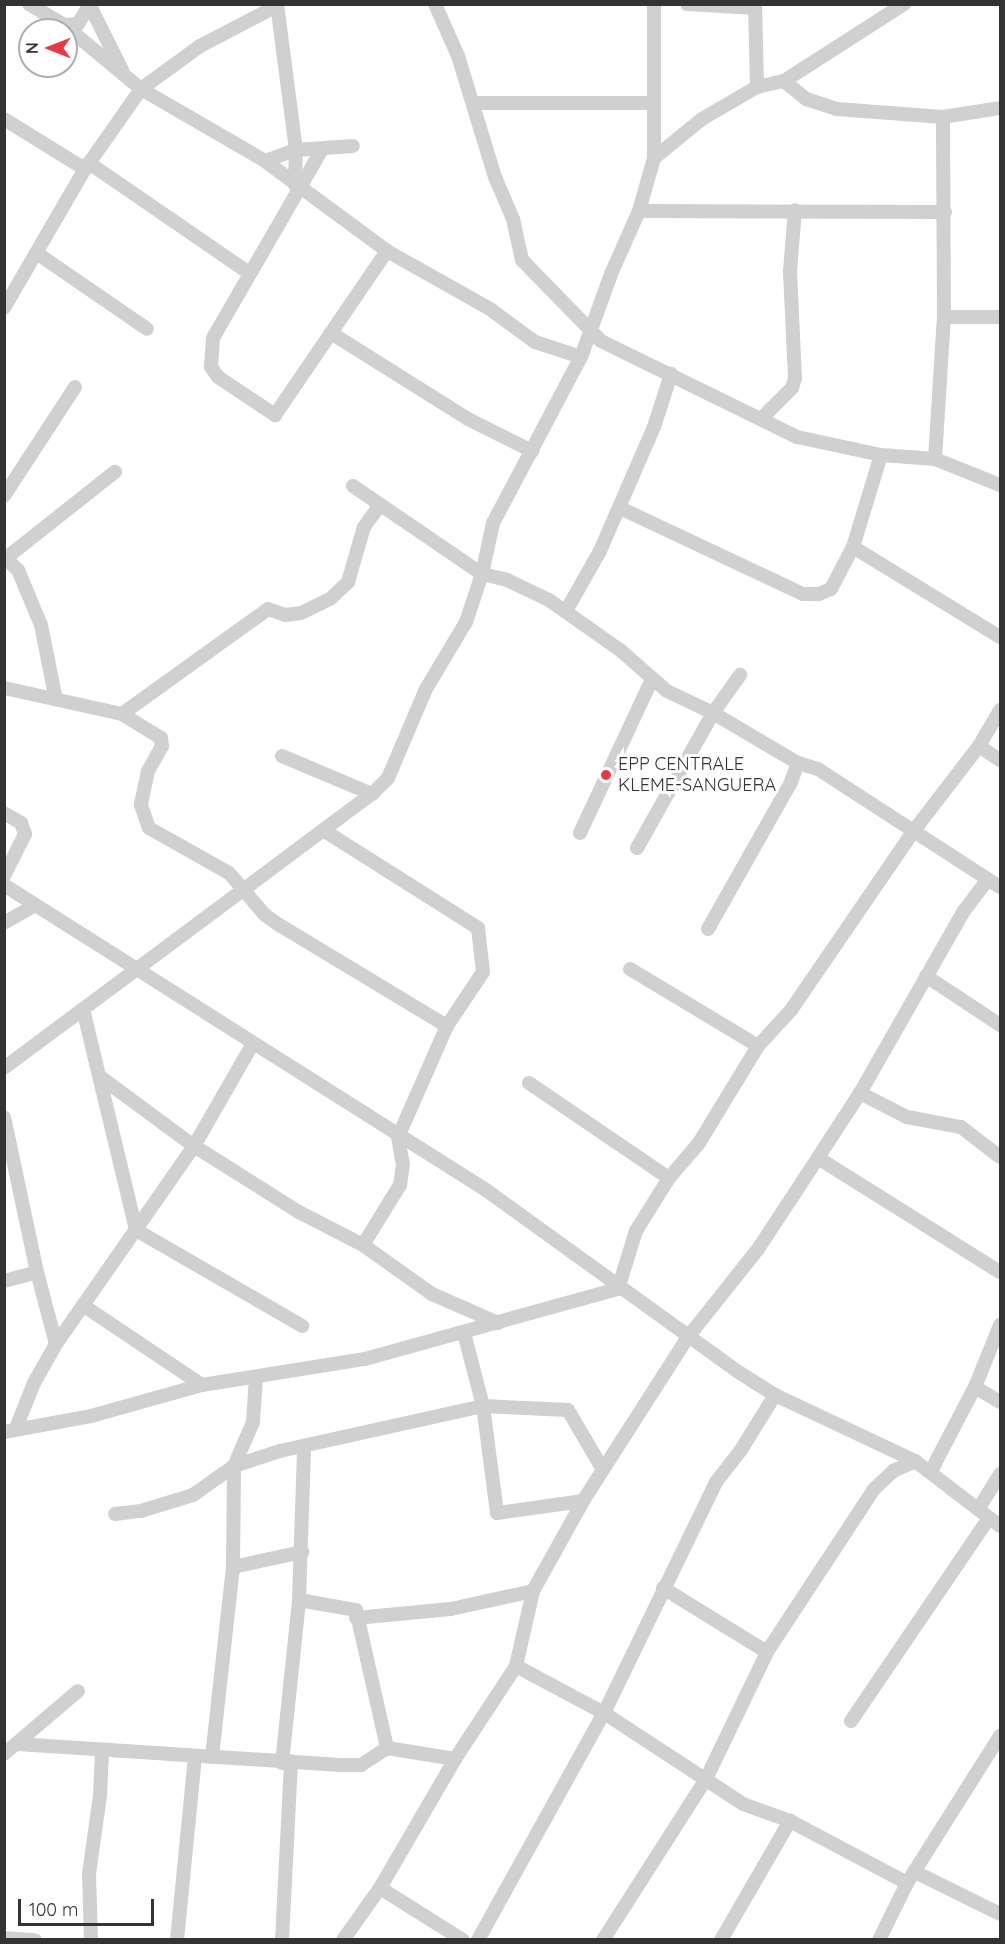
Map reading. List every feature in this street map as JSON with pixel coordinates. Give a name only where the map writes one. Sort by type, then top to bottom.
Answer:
[{"type":"street","points":[[29,4],[52,18]]},
{"type":"street","points":[[435,4],[474,103],[495,177],[513,219],[522,260],[546,288],[592,328],[601,341],[671,374],[731,408],[762,418],[797,437],[882,455],[935,459],[1000,485]]},
{"type":"street","points":[[4,1068],[135,968],[243,891],[372,794],[388,778],[426,689],[466,622],[482,574],[493,523],[581,357],[639,211],[654,158],[652,104],[654,4]]},
{"type":"street","points":[[687,4],[755,6],[757,87]]},
{"type":"street","points":[[654,158],[702,119],[757,87],[784,81],[884,9],[904,4]]},
{"type":"street","points":[[78,24],[89,5]]},
{"type":"street","points":[[89,5],[124,75]]},
{"type":"street","points":[[4,308],[38,254],[87,166],[141,89],[200,46],[277,5],[296,150],[298,188]]},
{"type":"street","points":[[78,37],[141,89],[265,161],[298,188],[387,251],[490,309],[535,342],[581,357]]},
{"type":"street","points":[[784,81],[806,99],[837,109],[943,117],[1000,108]]},
{"type":"street","points":[[474,103],[652,104]]},
{"type":"street","points":[[935,459],[944,317],[943,117]]},
{"type":"street","points":[[4,119],[87,166],[249,273]]},
{"type":"street","points":[[265,161],[296,150],[321,151],[353,146]]},
{"type":"street","points":[[321,151],[213,338],[211,367],[218,377],[275,414],[387,251]]},
{"type":"street","points":[[639,211],[697,214],[795,210],[945,212]]},
{"type":"street","points":[[762,418],[792,388],[795,378],[790,271],[795,210]]},
{"type":"street","points":[[38,254],[147,329]]},
{"type":"street","points":[[944,317],[1000,317]]},
{"type":"street","points":[[331,333],[468,419],[532,451]]},
{"type":"street","points":[[566,611],[600,551],[620,508],[654,427],[671,374]]},
{"type":"street","points":[[4,496],[75,387]]},
{"type":"street","points":[[620,508],[803,594],[819,594],[831,589],[853,547],[882,455]]},
{"type":"street","points":[[56,700],[41,625],[18,570],[5,558],[115,472]]},
{"type":"street","points":[[353,486],[482,574],[507,580],[566,611],[667,690],[713,713],[798,763],[818,769],[912,833],[1000,887]]},
{"type":"street","points":[[122,714],[268,609],[285,615],[301,613],[330,599],[348,582],[364,526],[380,505]]},
{"type":"street","points":[[853,547],[1000,637]]},
{"type":"street","points":[[637,848],[713,713],[740,675]]},
{"type":"street","points":[[580,832],[652,679]]},
{"type":"street","points":[[4,688],[122,714],[163,742],[148,771],[141,805],[149,828],[229,873],[243,891],[281,926],[447,1026]]},
{"type":"street","points":[[618,1288],[636,1231],[669,1178],[733,1092],[758,1046],[791,1010],[912,833],[980,746],[1000,710]]},
{"type":"street","points":[[980,746],[1000,760]]},
{"type":"street","points":[[282,756],[372,794]]},
{"type":"street","points":[[708,929],[791,782],[798,763]]},
{"type":"street","points":[[4,813],[21,823],[25,834],[4,876]]},
{"type":"street","points":[[323,830],[478,928],[483,972],[447,1026],[398,1137],[403,1164],[400,1185],[363,1245]]},
{"type":"street","points":[[343,1940],[380,1888],[454,1759],[516,1666],[533,1590],[583,1501],[688,1337],[758,1249],[818,1158],[860,1093],[926,976],[988,879]]},
{"type":"street","points":[[4,885],[33,906],[135,968],[252,1045],[486,1190],[618,1288],[775,1395],[915,1461],[1000,1526]]},
{"type":"street","points":[[4,923],[33,906]]},
{"type":"street","points":[[630,969],[758,1046]]},
{"type":"street","points":[[926,976],[1000,1025]]},
{"type":"street","points":[[83,1009],[136,1230],[302,1326]]},
{"type":"street","points":[[10,1430],[56,1344],[194,1146],[252,1045]]},
{"type":"street","points":[[99,1076],[194,1146],[299,1212],[363,1245],[432,1294],[498,1323]]},
{"type":"street","points":[[529,1083],[669,1178]]},
{"type":"street","points":[[860,1093],[907,1117],[961,1127],[1000,1157]]},
{"type":"street","points":[[4,1117],[36,1272],[56,1344]]},
{"type":"street","points":[[818,1158],[1000,1272]]},
{"type":"street","points":[[4,1281],[36,1272]]},
{"type":"street","points":[[10,1430],[91,1416],[202,1385],[365,1359],[618,1288]]},
{"type":"street","points":[[84,1306],[202,1385]]},
{"type":"street","points":[[931,1471],[975,1387],[1000,1325]]},
{"type":"street","points":[[464,1333],[483,1406],[497,1513],[583,1501]]},
{"type":"street","points":[[212,1757],[232,1567],[234,1466],[253,1422],[256,1377]]},
{"type":"street","points":[[975,1387],[1000,1402]]},
{"type":"street","points":[[478,1940],[604,1713],[716,1482],[775,1395]]},
{"type":"street","points":[[115,1514],[141,1511],[193,1495],[234,1466],[304,1447],[483,1406],[568,1410],[603,1470]]},
{"type":"street","points":[[282,1940],[286,1762],[302,1552],[304,1447]]},
{"type":"street","points":[[603,1940],[706,1779],[768,1652],[874,1489],[893,1471],[915,1461]]},
{"type":"street","points":[[851,1721],[984,1513],[1000,1474]]},
{"type":"street","points":[[232,1567],[302,1552]]},
{"type":"street","points":[[663,1588],[768,1652]]},
{"type":"street","points":[[356,1618],[451,1609],[533,1590]]},
{"type":"street","points":[[299,1600],[356,1610],[387,1748]]},
{"type":"street","points":[[516,1666],[604,1713],[743,1804],[790,1821],[911,1878],[1000,1914]]},
{"type":"street","points":[[4,1754],[78,1691]]},
{"type":"street","points":[[879,1940],[911,1878],[1000,1736]]},
{"type":"street","points":[[17,1744],[102,1752],[361,1765],[387,1748],[454,1759]]},
{"type":"street","points":[[90,1940],[89,1874],[100,1796],[102,1752]]},
{"type":"street","points":[[177,1940],[195,1756]]},
{"type":"street","points":[[721,1940],[790,1821]]},
{"type":"street","points":[[380,1888],[464,1940]]},
{"type":"street","points":[[4,1938],[35,1940]]},
{"type":"place","name":"EPP CENTRALE KLEME-SANGUERA","points":[[606,775]]}]
